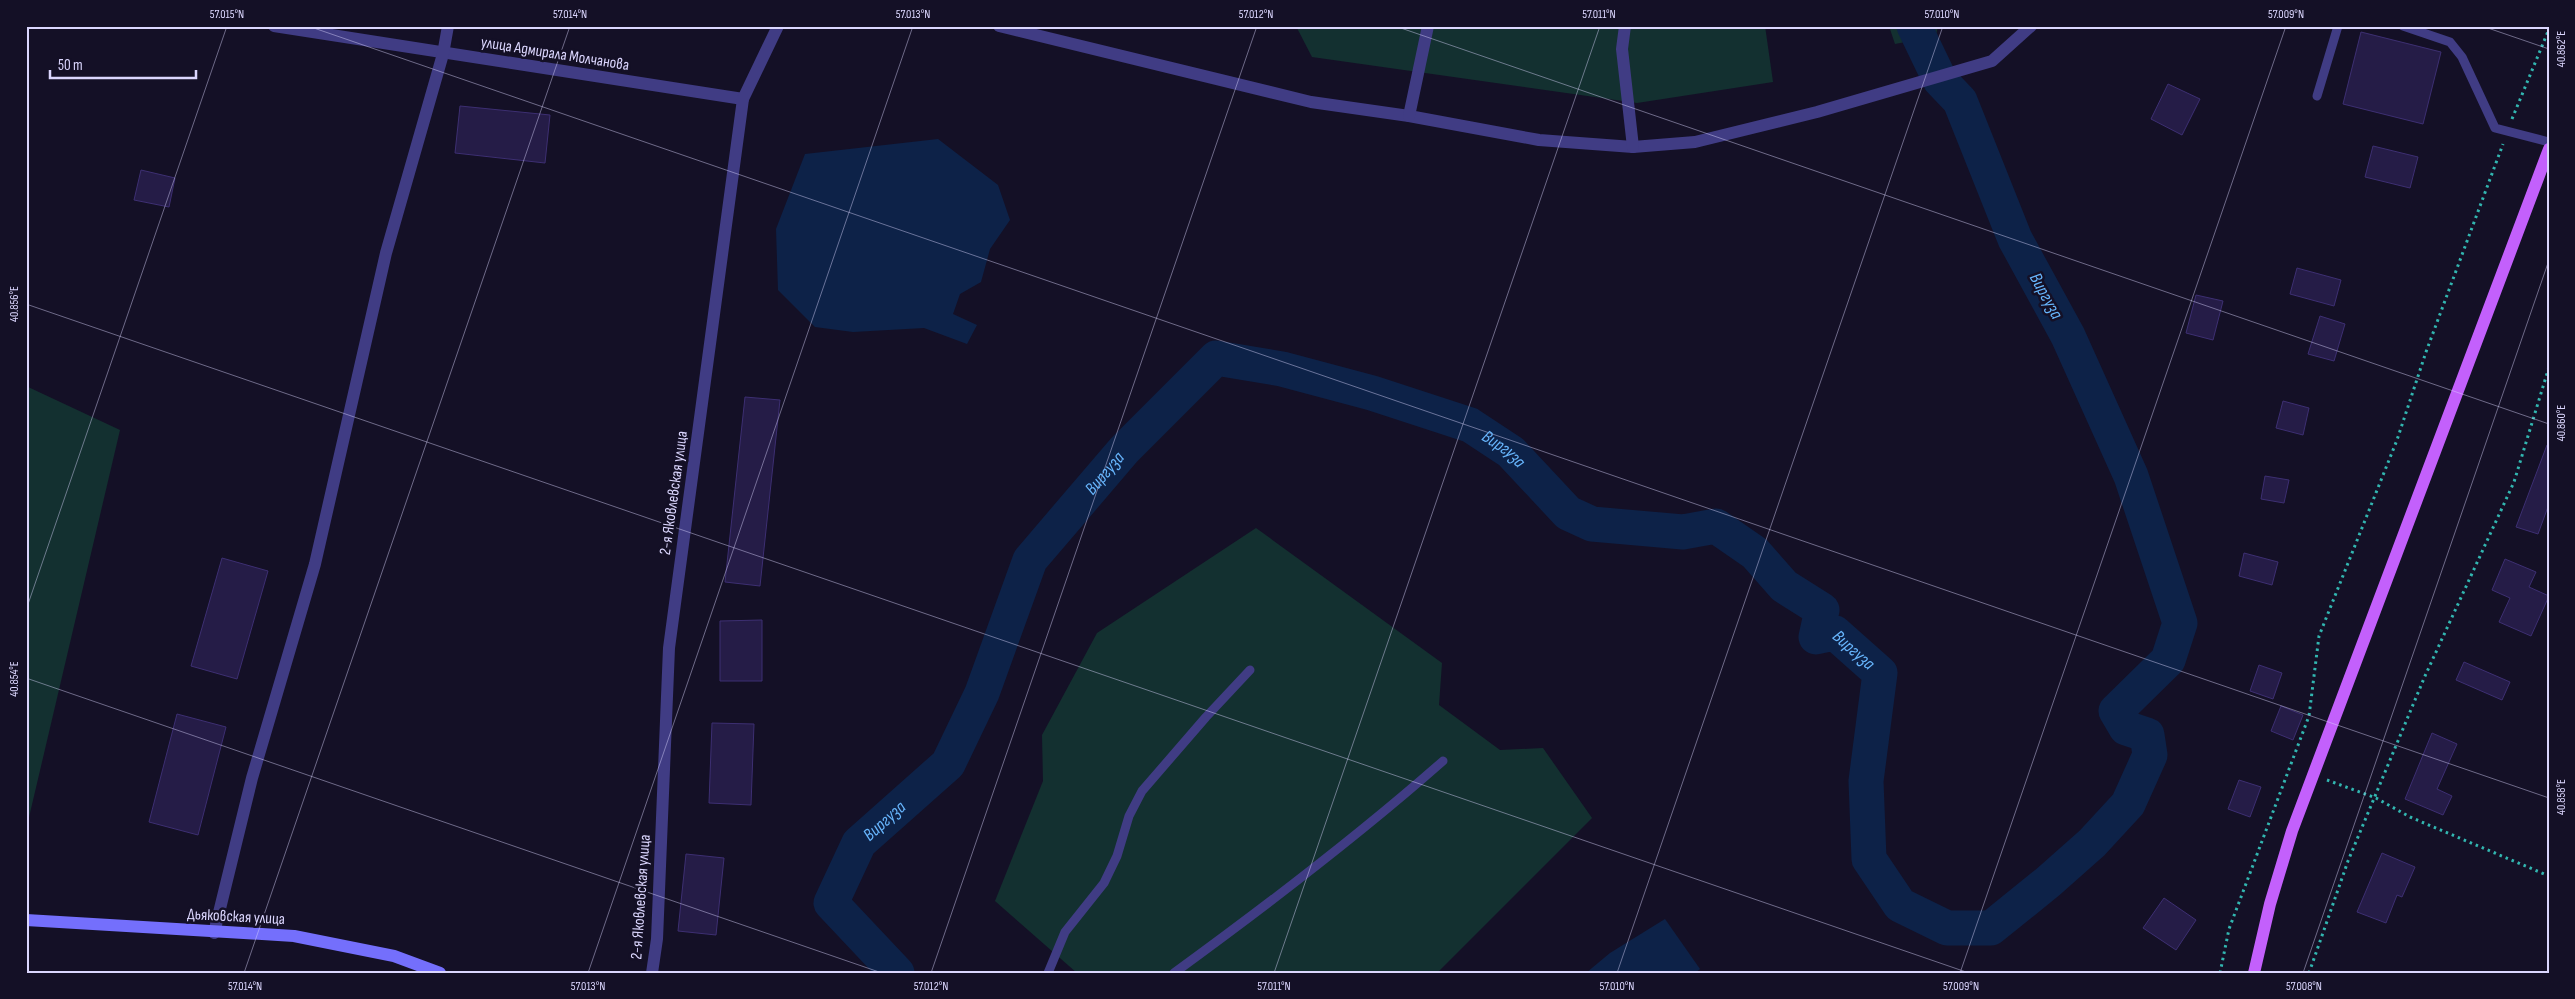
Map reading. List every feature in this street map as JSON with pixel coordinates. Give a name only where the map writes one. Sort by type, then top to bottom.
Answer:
[{"type":"main road","points":[[2254,973],[2270,904],[2292,831],[2312,774],[2549,149]]},
{"type":"street","name":"улица Адмирала Молчанова","points":[[274,26],[444,54],[743,99]]},
{"type":"street","points":[[214,933],[252,778],[315,564],[386,253],[444,54],[448,26]]},
{"type":"street","name":"2-я Яковлевская улица","points":[[652,973],[657,939],[669,648],[743,99],[778,26]]},
{"type":"street","points":[[999,26],[1311,102],[1409,116],[1539,140],[1633,147],[1695,142],[1817,112],[1992,60],[2031,26]]},
{"type":"street","points":[[1409,116],[1428,26]]},
{"type":"street","points":[[1625,26],[1622,49],[1633,147]]},
{"type":"street","name":"Дьяковская улица","points":[[26,920],[214,933],[294,936],[394,956],[440,973]]},
{"type":"lane","points":[[2317,96],[2338,26]]},
{"type":"lane","points":[[2403,26],[2450,42],[2462,57],[2495,128],[2549,142]]},
{"type":"lane","points":[[1048,973],[1065,932],[1104,883],[1117,856],[1129,816],[1142,792],[1206,717],[1250,670]]},
{"type":"lane","points":[[1174,973],[1244,922],[1378,818],[1443,762]]},
{"type":"path","points":[[2220,973],[2229,929],[2277,795],[2309,716],[2319,636],[2397,440],[2426,352],[2508,131],[2549,29]]},
{"type":"path","points":[[2309,973],[2348,861],[2376,798],[2425,676],[2514,482],[2549,367]]},
{"type":"path","points":[[2312,774],[2376,798],[2410,817],[2549,876]]},
{"type":"green space","points":[[1296,26],[1765,26],[1773,82],[1637,103],[1312,57]]},
{"type":"green space","points":[[1889,26],[1938,26],[1936,36],[1895,44]]},
{"type":"green space","points":[[26,386],[120,430],[26,830]]},
{"type":"green space","points":[[1256,528],[1442,663],[1439,705],[1500,750],[1543,748],[1592,818],[1437,973],[1077,973],[995,901],[1043,781],[1042,735],[1097,633]]},
{"type":"water","points":[[938,139],[998,185],[1010,220],[990,249],[981,282],[960,294],[953,314],[977,325],[967,344],[924,328],[853,332],[815,327],[778,290],[776,229],[805,154]]},
{"type":"water","points":[[1665,919],[1700,969],[1695,973],[1586,973],[1610,953]]},
{"type":"building","points":[[2361,32],[2441,52],[2423,124],[2343,104]]},
{"type":"building","points":[[2168,84],[2200,99],[2182,135],[2151,119]]},
{"type":"building","points":[[460,106],[550,115],[545,163],[455,153]]},
{"type":"building","points":[[2373,146],[2418,157],[2410,188],[2365,177]]},
{"type":"building","points":[[141,170],[175,178],[169,207],[134,200]]},
{"type":"building","points":[[2297,268],[2341,280],[2334,306],[2290,294]]},
{"type":"building","points":[[2196,295],[2223,301],[2213,340],[2186,333]]},
{"type":"building","points":[[2320,316],[2345,324],[2334,361],[2308,354]]},
{"type":"building","points":[[745,397],[780,400],[760,586],[725,582]]},
{"type":"building","points":[[2283,401],[2309,408],[2303,435],[2276,428]]},
{"type":"building","points":[[2547,445],[2549,445],[2549,504],[2538,534],[2516,527]]},
{"type":"building","points":[[2265,476],[2289,480],[2284,503],[2261,499]]},
{"type":"building","points":[[2244,553],[2278,562],[2272,585],[2239,576]]},
{"type":"building","points":[[222,558],[268,571],[237,679],[191,666]]},
{"type":"building","points":[[2505,559],[2536,572],[2529,587],[2549,596],[2531,636],[2499,622],[2510,598],[2492,590]]},
{"type":"building","points":[[762,620],[762,681],[720,681],[720,621]]},
{"type":"building","points":[[2464,662],[2510,682],[2502,700],[2456,680]]},
{"type":"building","points":[[2259,665],[2282,673],[2273,699],[2250,691]]},
{"type":"building","points":[[2281,706],[2303,715],[2293,740],[2271,731]]},
{"type":"building","points":[[177,714],[226,727],[198,835],[149,822]]},
{"type":"building","points":[[712,723],[754,724],[751,805],[709,803]]},
{"type":"building","points":[[2432,733],[2457,744],[2437,789],[2452,796],[2443,815],[2405,799]]},
{"type":"building","points":[[2239,780],[2261,787],[2250,817],[2228,809]]},
{"type":"building","points":[[2382,853],[2415,867],[2402,897],[2397,895],[2386,923],[2357,912]]},
{"type":"building","points":[[686,854],[724,858],[716,935],[678,931]]},
{"type":"building","points":[[2164,898],[2196,920],[2176,950],[2143,928]]},
{"type":"waterway","name":"Виргуза","points":[[897,973],[831,903],[859,843],[948,764],[982,693],[1030,560],[1124,450],[1216,358],[1282,369],[1372,393],[1470,425],[1511,452],[1568,513],[1592,524],[1683,532],[1716,526],[1755,553],[1784,586],[1822,610],[1816,637],[1835,633],[1880,673],[1866,781],[1869,859],[1900,905],[1947,928],[1991,928],[2048,882],[2092,843],[2128,804],[2150,755],[2147,735],[2126,728],[2116,711],[2168,660],[2180,623],[2131,476],[2068,336],[2015,239],[1960,101],[1940,80],[1914,26]]}]
